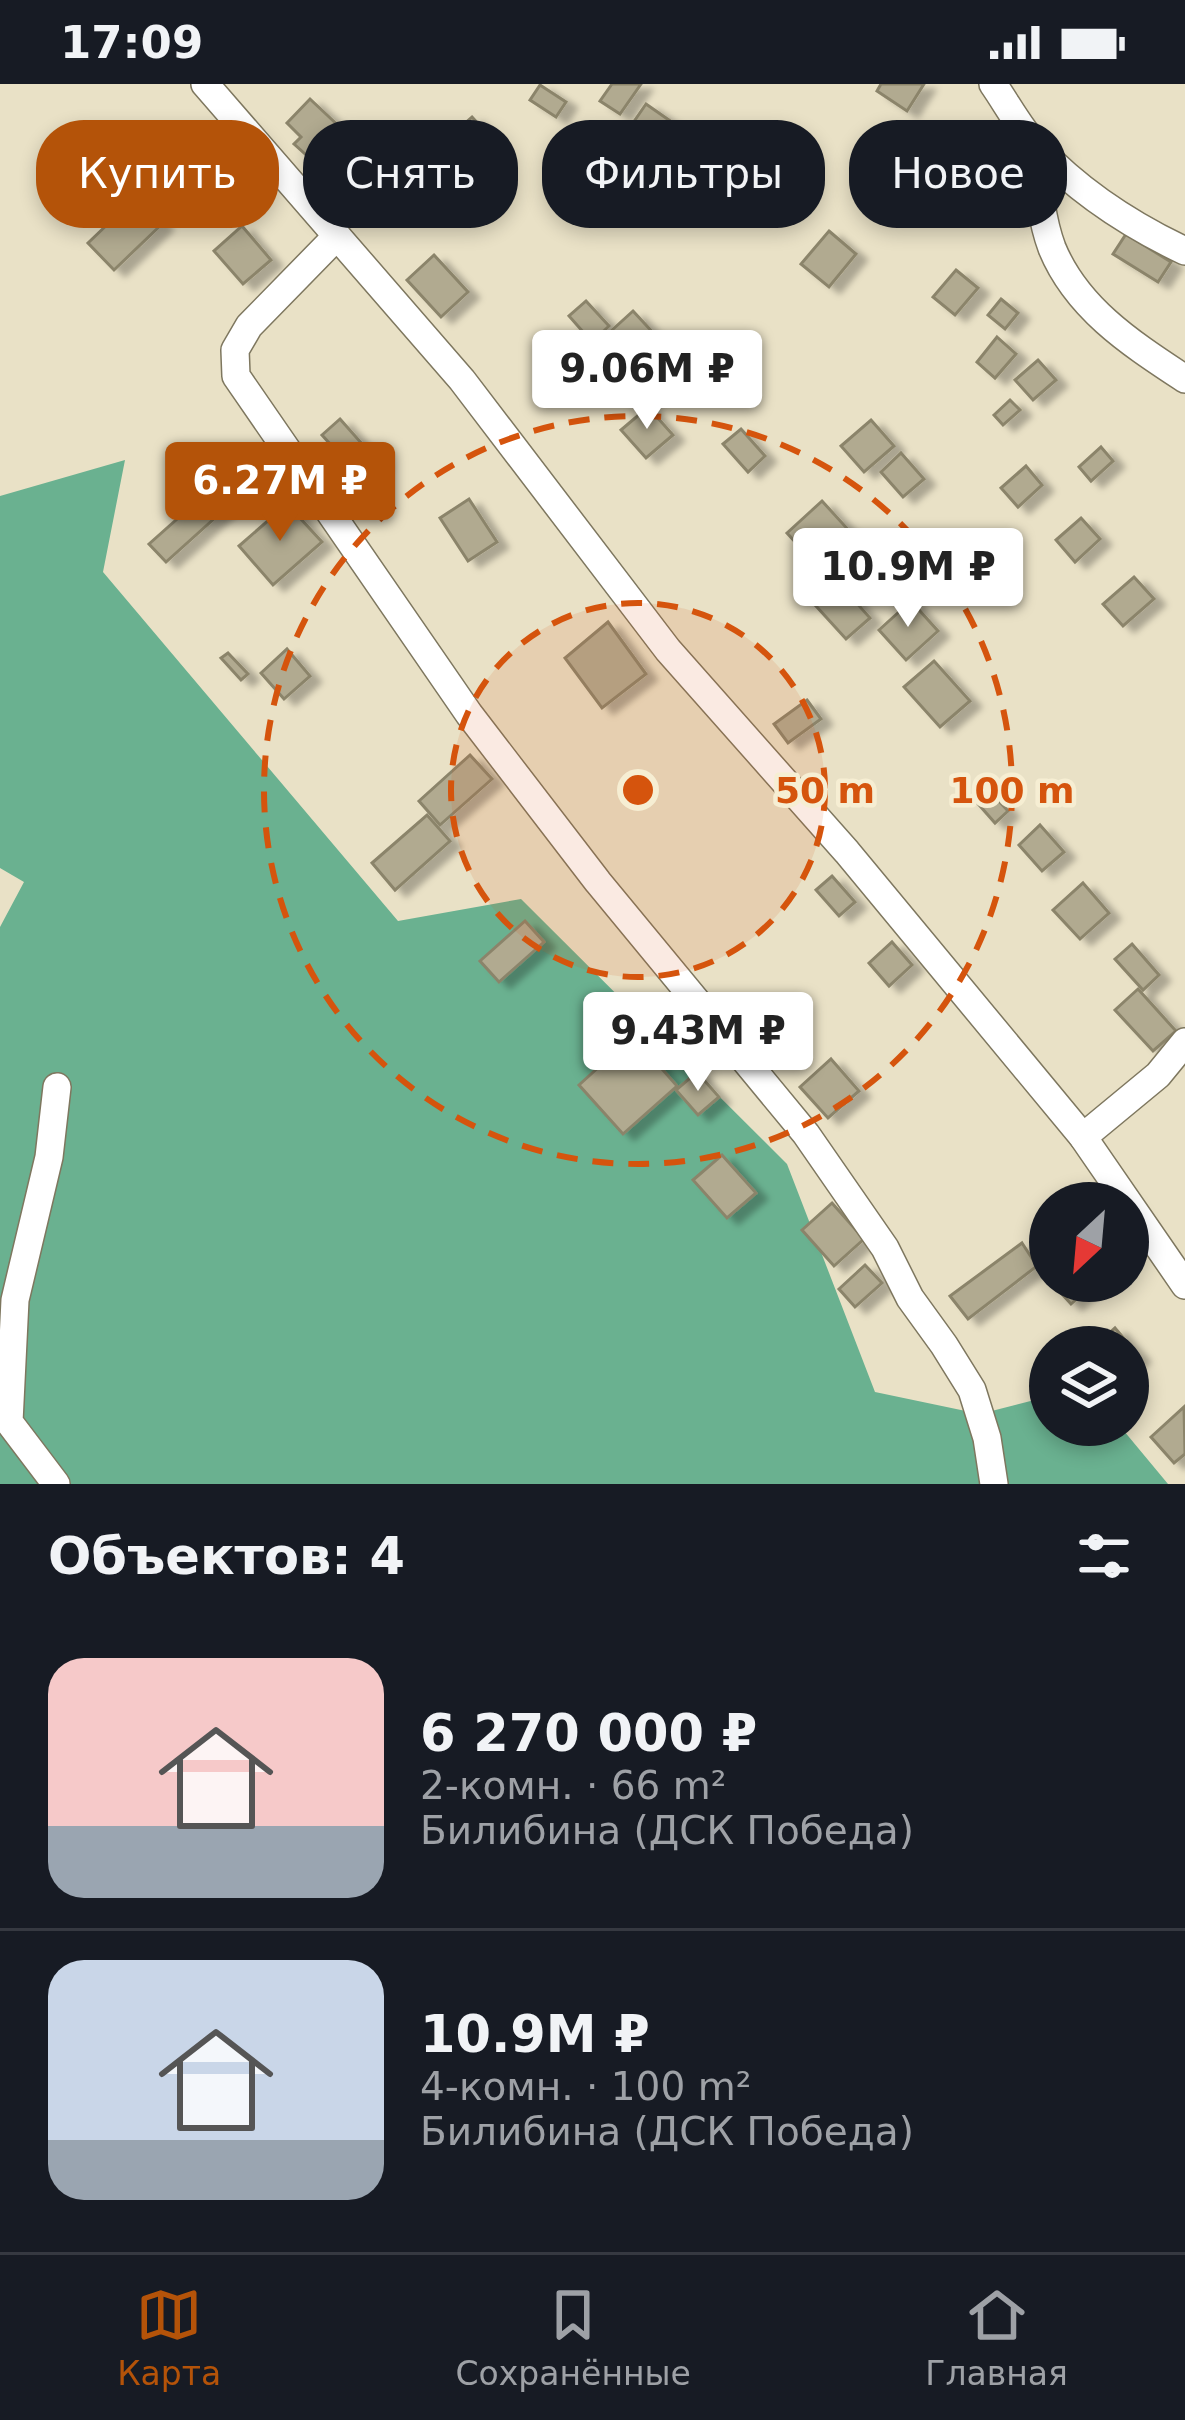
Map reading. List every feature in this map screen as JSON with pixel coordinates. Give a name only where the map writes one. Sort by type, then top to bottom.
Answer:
[{"type":"street","points":[[205,84],[462,380],[668,650],[848,851],[1083,1137],[1185,1286]]},
{"type":"street","points":[[992,84],[1017,120]]},
{"type":"street","points":[[1067,172],[1138,228],[1185,251]]},
{"type":"street","points":[[1047,228],[1052,247],[1076,290],[1102,320],[1185,379]]},
{"type":"street","points":[[337,236],[249,326],[235,350],[236,376],[469,714],[598,881],[806,1134],[885,1248],[910,1298],[972,1390],[987,1438],[994,1484]]},
{"type":"street","points":[[1083,1137],[1158,1075],[1185,1042]]},
{"type":"street","points":[[56,1484],[9,1422],[15,1300],[49,1157],[57,1087]]},
{"type":"green space","points":[[125,460],[103,572],[398,921],[521,899],[787,1164],[875,1392],[980,1414],[1029,1401],[1029,1446],[1136,1446],[1168,1484],[0,1484],[0,927],[24,882],[0,868],[0,496]]},
{"type":"building","points":[[612,84],[641,84],[620,114],[600,101]]},
{"type":"building","points":[[881,84],[924,84],[907,111],[877,91]]},
{"type":"building","points":[[540,85],[566,102],[556,117],[530,100]]},
{"type":"building","points":[[310,99],[332,120],[303,120],[303,152],[294,144],[301,137],[287,123]]},
{"type":"building","points":[[646,104],[669,120],[635,120]]},
{"type":"building","points":[[104,228],[158,228],[114,270],[88,243]]},
{"type":"building","points":[[244,228],[271,260],[243,284],[214,251]]},
{"type":"building","points":[[829,231],[856,254],[829,287],[801,264]]},
{"type":"building","points":[[1126,234],[1171,262],[1158,282],[1113,254]]},
{"type":"building","points":[[434,255],[468,292],[441,317],[407,280]]},
{"type":"building","points":[[956,270],[978,288],[955,315],[933,297]]},
{"type":"building","points":[[1001,299],[1018,313],[1005,329],[988,315]]},
{"type":"building","points":[[586,301],[609,326],[592,342],[569,316]]},
{"type":"building","points":[[633,311],[657,337],[634,357],[611,331]]},
{"type":"building","points":[[997,337],[1016,354],[995,378],[977,362]]},
{"type":"building","points":[[1038,360],[1056,380],[1033,400],[1015,380]]},
{"type":"building","points":[[1010,400],[1020,410],[1003,425],[994,415]]},
{"type":"building","points":[[648,407],[673,435],[646,458],[621,430]]},
{"type":"building","points":[[340,419],[379,463],[361,478],[322,435]]},
{"type":"building","points":[[871,420],[894,446],[864,472],[841,446]]},
{"type":"building","points":[[741,429],[765,456],[748,472],[723,444]]},
{"type":"building","points":[[1101,447],[1113,461],[1091,481],[1079,467]]},
{"type":"building","points":[[901,453],[924,479],[903,497],[881,472]]},
{"type":"building","points":[[1026,466],[1042,485],[1018,507],[1001,488]]},
{"type":"building","points":[[230,472],[246,490],[166,562],[149,544]]},
{"type":"building","points":[[469,499],[497,542],[468,561],[440,518]]},
{"type":"building","points":[[822,501],[854,536],[818,567],[787,533]]},
{"type":"building","points":[[287,504],[322,542],[273,585],[239,546]]},
{"type":"building","points":[[1081,518],[1100,539],[1075,562],[1056,540]]},
{"type":"building","points":[[830,573],[870,618],[846,639],[806,595]]},
{"type":"building","points":[[1134,577],[1154,599],[1123,626],[1103,604]]},
{"type":"building","points":[[911,601],[938,631],[906,660],[879,630]]},
{"type":"building","points":[[608,622],[646,674],[602,708],[565,658]]},
{"type":"building","points":[[287,649],[310,676],[284,699],[261,673]]},
{"type":"building","points":[[228,653],[248,674],[241,680],[221,658]]},
{"type":"building","points":[[934,661],[970,701],[940,727],[904,687]]},
{"type":"building","points":[[807,700],[821,719],[788,743],[774,724]]},
{"type":"building","points":[[470,755],[492,779],[440,825],[419,801]]},
{"type":"building","points":[[985,786],[1008,811],[995,823],[973,798]]},
{"type":"building","points":[[427,815],[450,841],[395,890],[372,863]]},
{"type":"building","points":[[1040,825],[1064,852],[1042,871],[1019,845]]},
{"type":"building","points":[[832,876],[855,902],[839,916],[816,890]]},
{"type":"building","points":[[1083,883],[1109,913],[1080,939],[1053,910]]},
{"type":"building","points":[[525,921],[544,942],[499,982],[480,961]]},
{"type":"building","points":[[892,942],[912,965],[889,986],[869,963]]},
{"type":"building","points":[[1132,944],[1159,975],[1143,990],[1115,959]]},
{"type":"building","points":[[1138,989],[1176,1031],[1153,1051],[1115,1010]]},
{"type":"building","points":[[633,1036],[677,1086],[623,1134],[579,1085]]},
{"type":"building","points":[[831,1059],[859,1091],[828,1118],[800,1087]]},
{"type":"building","points":[[697,1072],[719,1097],[698,1115],[676,1090]]},
{"type":"building","points":[[722,1155],[756,1193],[727,1218],[693,1180]]},
{"type":"building","points":[[832,1203],[864,1239],[834,1266],[802,1230]]},
{"type":"building","points":[[1022,1243],[1029,1254],[1029,1272],[968,1319],[950,1296]]},
{"type":"building","points":[[865,1265],[882,1283],[855,1307],[839,1289]]},
{"type":"building","points":[[1184,1407],[1185,1454],[1174,1463],[1151,1437]]}]
